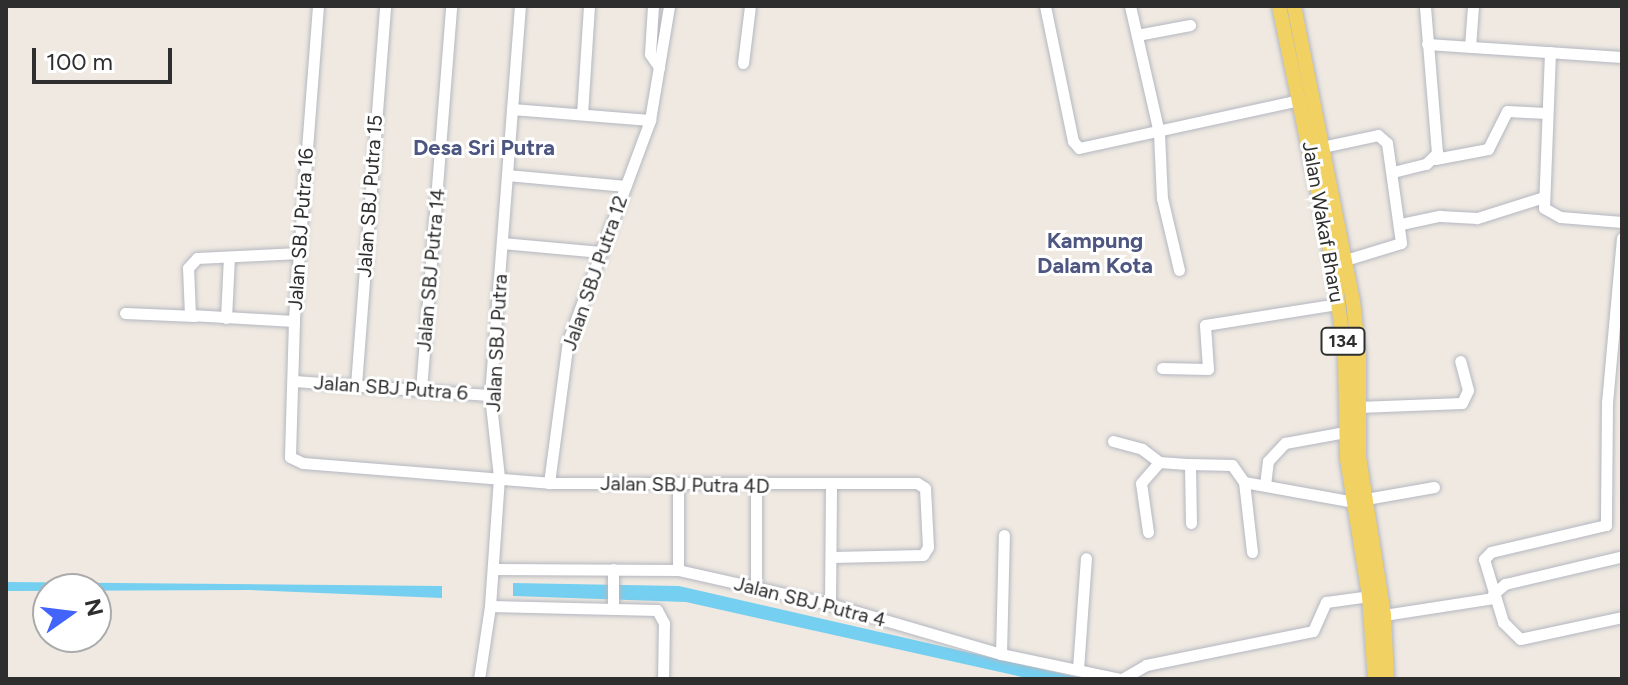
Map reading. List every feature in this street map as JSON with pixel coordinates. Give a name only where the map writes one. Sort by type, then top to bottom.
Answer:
[{"type":"main road","name":"Jalan Wakaf Bharu","points":[[1279,6],[1338,304],[1345,432],[1384,615],[1390,679]]},
{"type":"main road","name":"Jalan Wakaf Bharu","points":[[1294,6],[1345,260],[1359,356],[1360,501],[1375,679]]},
{"type":"street","name":"Jalan SBJ Putra 16","points":[[289,452],[294,321],[318,6]]},
{"type":"street","name":"Jalan SBJ Putra 15","points":[[356,385],[385,6]]},
{"type":"street","name":"Jalan SBJ Putra 14","points":[[421,390],[451,6]]},
{"type":"street","name":"Jalan SBJ Putra","points":[[479,679],[490,606],[499,477],[490,395],[520,6]]},
{"type":"street","points":[[582,114],[589,6]]},
{"type":"street","name":"Jalan SBJ Putra 12","points":[[653,6],[650,54],[659,67]]},
{"type":"street","name":"Jalan SBJ Putra 12","points":[[549,483],[562,366],[650,120],[669,6]]},
{"type":"street","points":[[743,63],[750,6]]},
{"type":"street","points":[[1045,6],[1075,145],[1159,133],[1300,100]]},
{"type":"street","points":[[1130,6],[1159,133],[1162,198],[1179,270]]},
{"type":"street","points":[[1425,6],[1435,159]]},
{"type":"street","points":[[1470,47],[1473,6]]},
{"type":"street","points":[[1137,35],[1190,25]]},
{"type":"street","points":[[1427,44],[1622,57]]},
{"type":"street","points":[[1550,52],[1541,198],[1551,215],[1622,222]]},
{"type":"street","points":[[512,109],[650,120]]},
{"type":"street","points":[[1393,172],[1435,159],[1488,149],[1507,111],[1546,113]]},
{"type":"street","points":[[1322,147],[1381,136],[1393,172],[1401,224],[1398,247],[1345,260]]},
{"type":"street","points":[[507,175],[625,186]]},
{"type":"street","points":[[1401,224],[1440,216],[1477,218],[1541,198]]},
{"type":"street","points":[[1622,238],[1619,343],[1607,402],[1606,525],[1491,552],[1484,565],[1493,596],[1510,634],[1520,639],[1622,617]]},
{"type":"street","points":[[502,243],[601,252]]},
{"type":"street","points":[[195,317],[186,306],[189,263],[299,253]]},
{"type":"street","points":[[226,318],[229,257]]},
{"type":"street","points":[[1162,368],[1208,369],[1205,325],[1338,304]]},
{"type":"street","points":[[125,313],[294,321]]},
{"type":"street","points":[[1358,407],[1462,403],[1468,390],[1460,361]]},
{"type":"street","name":"Jalan SBJ Putra 6","points":[[293,381],[490,395]]},
{"type":"street","points":[[1265,485],[1268,461],[1285,443],[1345,432]]},
{"type":"street","points":[[1113,441],[1142,449],[1159,462],[1232,465],[1244,482],[1252,552]]},
{"type":"street","name":"Jalan SBJ Putra 4D","points":[[289,452],[303,463],[549,483],[756,486],[922,484],[927,493],[928,547],[918,557],[831,557]]},
{"type":"street","points":[[1148,532],[1141,483],[1159,462]]},
{"type":"street","points":[[1190,464],[1191,523]]},
{"type":"street","points":[[1244,482],[1360,501],[1434,487]]},
{"type":"street","points":[[678,485],[678,570]]},
{"type":"street","points":[[830,604],[831,485]]},
{"type":"street","points":[[756,486],[756,587]]},
{"type":"street","points":[[1001,654],[1004,535]]},
{"type":"street","points":[[1384,615],[1493,596],[1505,584],[1619,557]]},
{"type":"street","points":[[1078,669],[1086,558]]},
{"type":"street","name":"Jalan SBJ Putra 4","points":[[493,569],[678,570],[830,604],[1001,654],[1122,679]]},
{"type":"street","points":[[613,572],[613,606]]},
{"type":"street","points":[[1122,679],[1146,665],[1313,631],[1326,602],[1369,596]]},
{"type":"street","points":[[490,606],[650,608],[662,614],[663,679]]},
{"type":"water","points":[[6,582],[32,582],[32,591],[6,591]]},
{"type":"water","points":[[112,583],[442,586],[442,598],[250,590],[112,591]]},
{"type":"water","points":[[513,583],[679,586],[1085,679],[1031,679],[686,602],[513,596]]},
{"type":"district","name":"Desa Sri Putra","points":[[484,148]]},
{"type":"district","name":"Kampung Dalam Kota","points":[[1095,252]]}]
